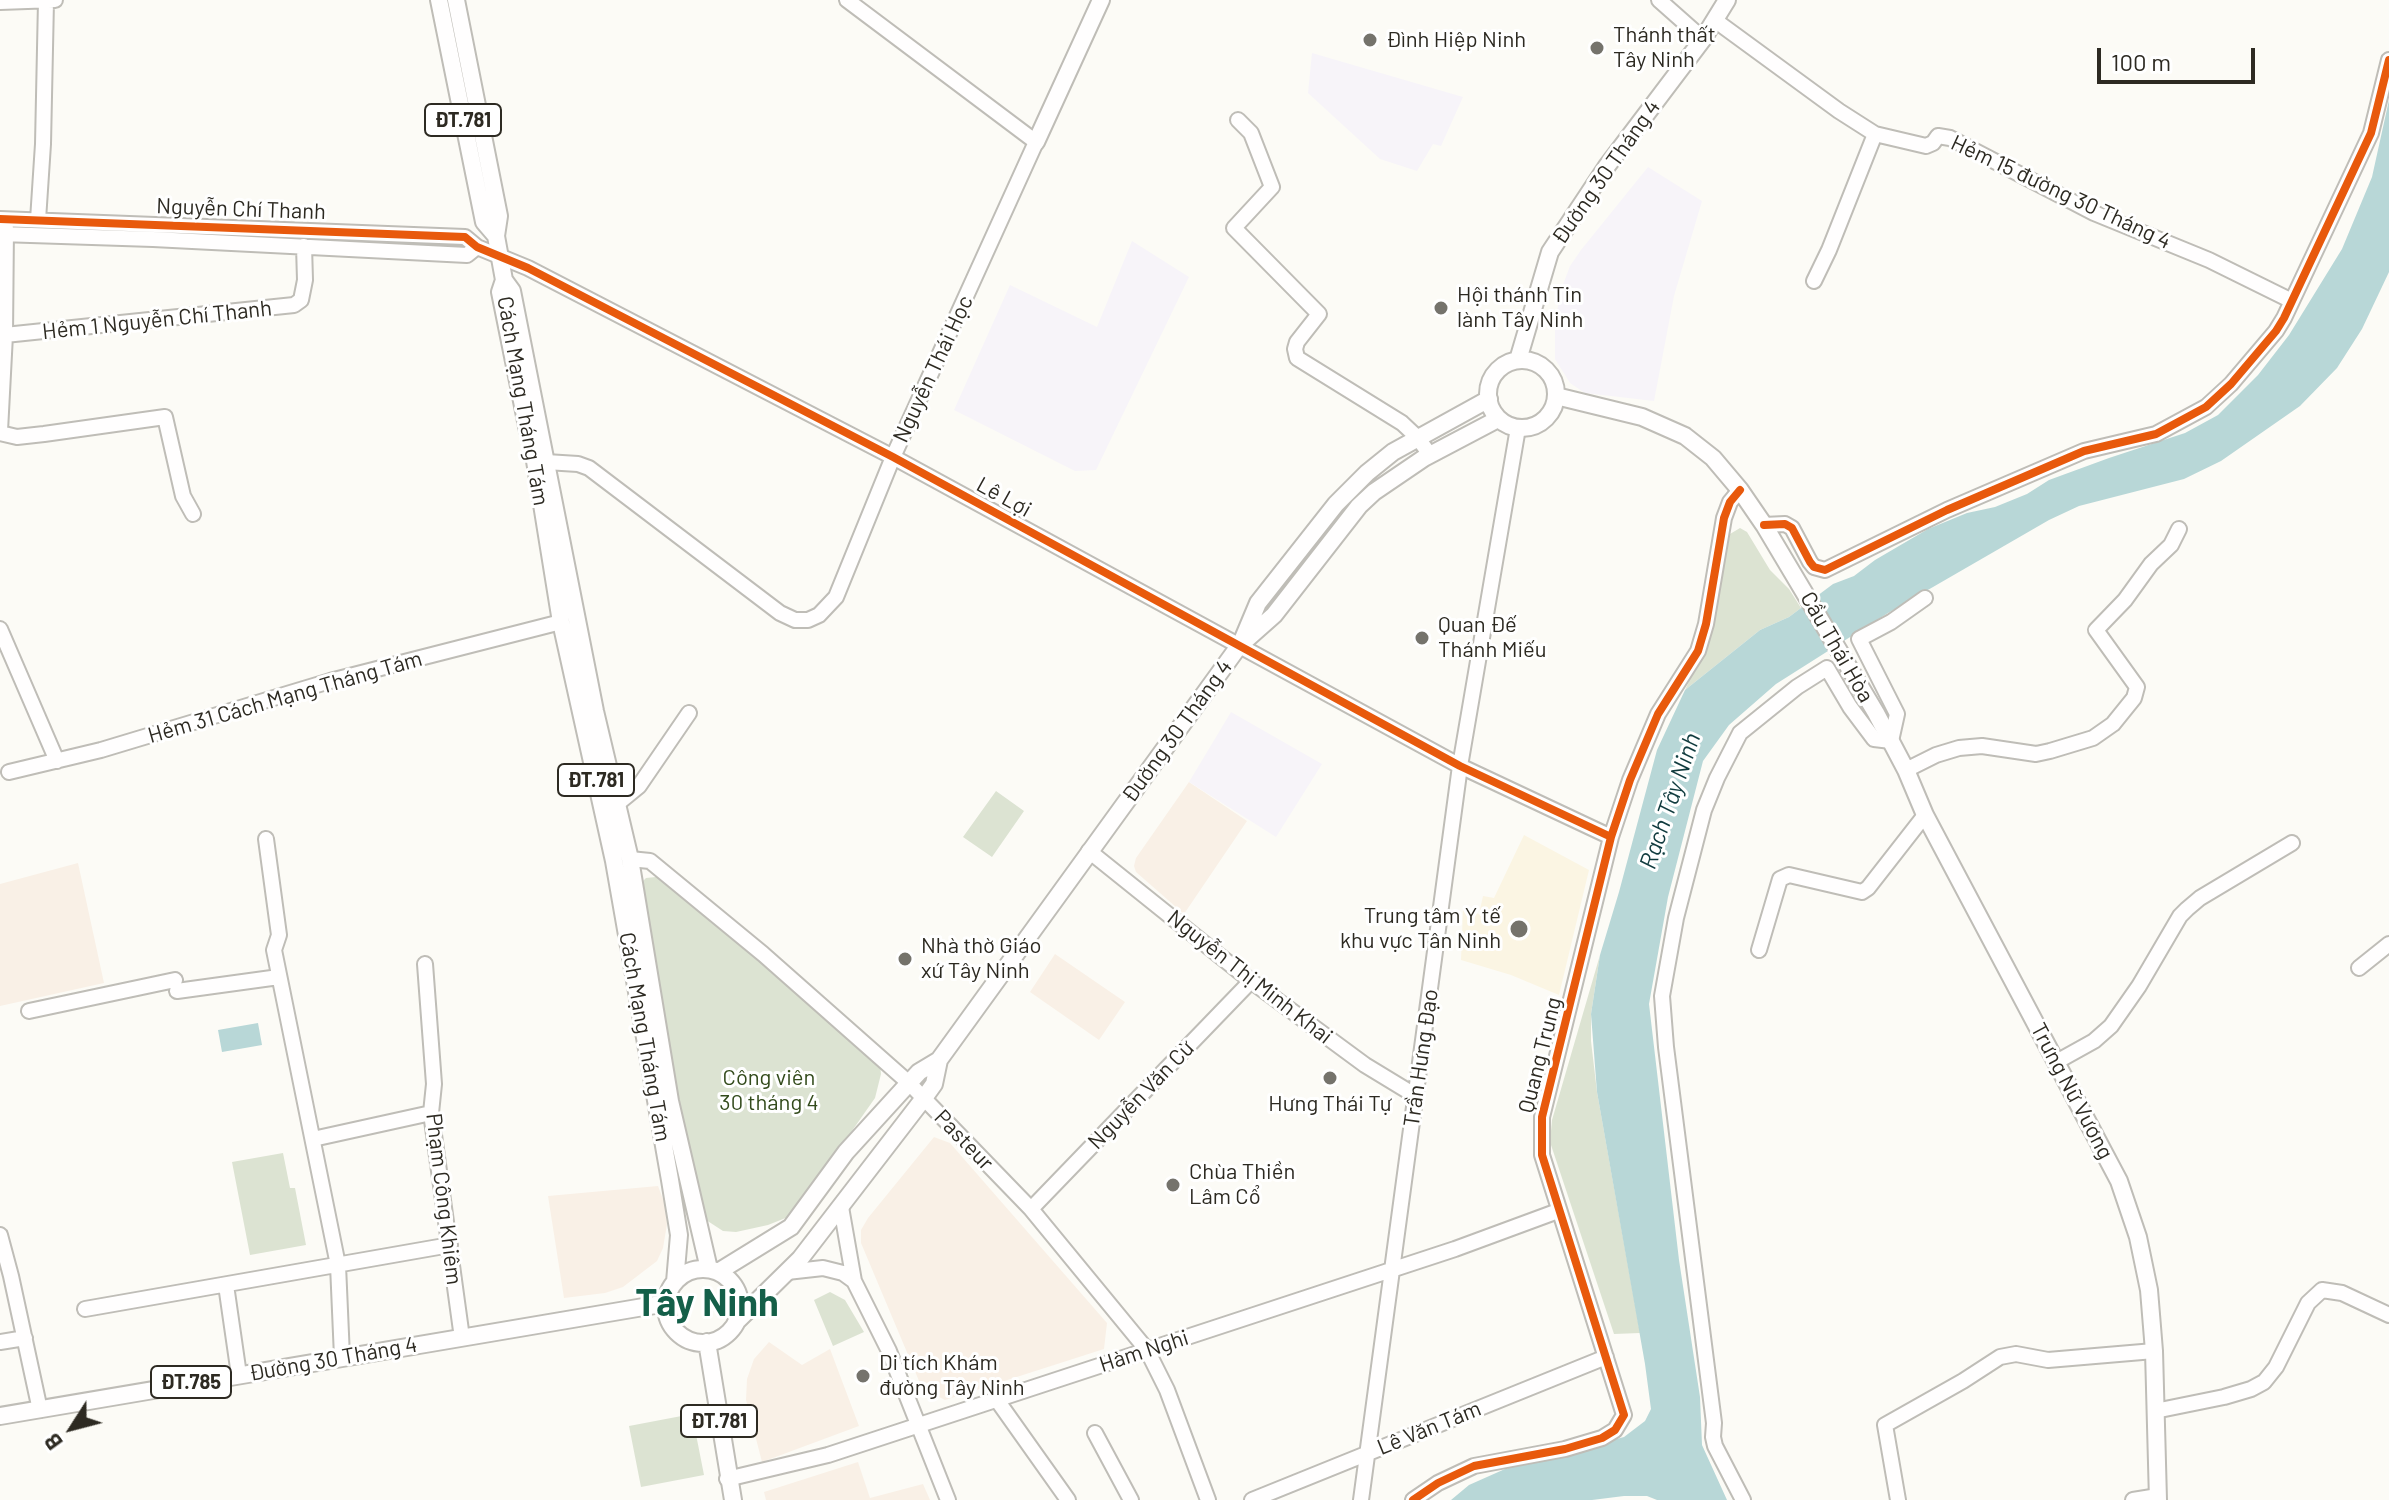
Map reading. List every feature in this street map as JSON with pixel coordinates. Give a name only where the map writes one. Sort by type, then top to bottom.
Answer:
[{"type":"main road","name":"ĐT.781","points":[[439,0],[484,222],[496,236]]},
{"type":"main road","name":"ĐT.781","points":[[456,0],[499,216],[496,236]]},
{"type":"main road","name":"Nguyễn Thái Học","points":[[1036,142],[1101,0]]},
{"type":"main road","name":"Đường 30 Tháng 4","points":[[1518,360],[1550,252],[1607,166],[1716,21],[1727,0]]},
{"type":"main road","name":"Cách Mạng Tháng Tám","points":[[496,236],[504,280],[500,292],[540,462],[580,672],[622,860],[670,1101],[713,1271]]},
{"type":"main road","points":[[1518,360],[1528,360],[1545,369],[1555,386],[1556,396],[1554,407],[1539,424],[1518,428],[1498,419],[1489,399],[1489,385],[1500,368],[1518,360]]},
{"type":"main road","points":[[1556,396],[1642,417],[1685,436],[1713,458],[1764,525]]},
{"type":"main road","points":[[1239,646],[1258,603],[1336,504],[1367,473],[1393,452],[1489,399]]},
{"type":"main road","name":"Đường 30 Tháng 4","points":[[737,1321],[787,1272],[924,1098],[934,1084],[939,1060],[1239,646],[1274,615],[1359,506],[1396,475],[1498,419]]},
{"type":"main road","name":"Cách Mạng Tháng Tám","points":[[540,462],[561,622],[580,672]]},
{"type":"main road","name":"Cầu Thái Hòa","points":[[1764,525],[1876,713]]},
{"type":"main road","name":"Trưng Nữ Vương","points":[[1876,713],[1925,815],[2119,1181],[2138,1237],[2149,1290],[2158,1498]]},
{"type":"main road","name":"Cách Mạng Tháng Tám","points":[[622,860],[679,1235],[675,1282]]},
{"type":"main road","name":"Đường 30 Tháng 4","points":[[713,1271],[791,1227],[846,1152],[923,1068],[939,1060]]},
{"type":"main road","points":[[691,1271],[713,1271],[733,1284],[740,1302],[737,1321],[724,1336],[696,1342],[678,1332],[667,1314],[667,1303],[675,1282],[691,1271]]},
{"type":"main road","name":"Đường 30 Tháng 4","points":[[0,1416],[667,1303]]},
{"type":"main road","name":"ĐT.781","points":[[707,1342],[727,1479],[733,1500]]},
{"type":"street","points":[[0,2],[55,0]]},
{"type":"street","points":[[847,0],[1036,142]]},
{"type":"street","points":[[1659,0],[1703,39]]},
{"type":"street","points":[[38,220],[46,1]]},
{"type":"street","name":"Hẻm 15 đường 30 Tháng 4","points":[[1716,21],[1875,134],[1926,146],[1938,136],[1950,138],[2094,213],[2209,260],[2292,301]]},
{"type":"street","points":[[1764,525],[1785,524],[1792,528],[1810,562],[1814,567],[1825,570],[1947,510],[2084,451],[2156,434],[2206,407],[2231,384],[2276,331],[2292,301],[2371,133],[2389,60]]},
{"type":"street","points":[[1238,120],[1251,133],[1272,187],[1234,228],[1319,314],[1297,342],[1297,358],[1402,423],[1430,455]]},
{"type":"street","points":[[1814,281],[1875,134]]},
{"type":"street","name":"Nguyễn Thái Học","points":[[540,462],[578,464],[589,468],[780,613],[795,620],[808,620],[819,615],[836,597],[893,457],[1036,142]]},
{"type":"street","points":[[3,219],[5,335],[0,432],[17,437],[165,417],[183,496],[193,514]]},
{"type":"street","name":"Nguyễn Chí Thanh","points":[[3,219],[465,237],[477,247],[467,255],[343,247],[3,235]]},
{"type":"street","points":[[152,223],[153,239]]},
{"type":"street","points":[[343,231],[343,247]]},
{"type":"street","name":"Hẻm 1 Nguyễn Chí Thanh","points":[[5,335],[294,305],[301,300],[305,280],[304,246]]},
{"type":"street","name":"Lê Lợi","points":[[477,247],[528,268],[893,457],[1460,766],[1611,837]]},
{"type":"street","name":"Trần Hưng Đạo","points":[[1361,1500],[1460,766],[1518,428]]},
{"type":"street","name":"Quang Trung","points":[[1413,1500],[1438,1483],[1474,1466],[1565,1449],[1602,1438],[1615,1430],[1624,1415],[1542,1155],[1542,1117],[1611,837],[1630,780],[1658,714],[1698,651],[1706,624],[1724,518],[1730,502],[1740,490]]},
{"type":"street","points":[[1906,770],[1959,748],[1982,746],[2036,754],[2103,732],[2124,713],[2137,687],[2096,630],[2125,600],[2155,559],[2171,545],[2179,529]]},
{"type":"street","points":[[1743,1500],[1713,1437],[1714,1423],[1666,1047],[1662,996],[1667,961],[1704,810],[1740,733],[1797,687],[1827,668],[1874,739],[1891,741],[1897,714],[1859,639],[1891,622],[1925,598]]},
{"type":"street","name":"Hẻm 31 Cách Mạng Tháng Tám","points":[[9,772],[57,761],[330,681],[561,622]]},
{"type":"street","points":[[0,629],[57,761]]},
{"type":"street","points":[[610,806],[639,786],[689,713]]},
{"type":"street","points":[[1759,950],[1780,879],[1789,875],[1862,892],[1925,815]]},
{"type":"street","points":[[266,839],[279,935],[274,950],[338,1265],[342,1357]]},
{"type":"street","points":[[2058,1061],[2094,1041],[2111,1026],[2187,909],[2292,843]]},
{"type":"street","name":"Nguyễn Thị Minh Khai","points":[[1089,851],[1251,981],[1365,1065],[1416,1096]]},
{"type":"street","name":"Pasteur","points":[[622,860],[650,861],[763,954],[909,1083],[1031,1209],[1147,1350],[1167,1390],[1208,1500]]},
{"type":"street","points":[[2359,968],[2389,944]]},
{"type":"street","name":"Phạm Công Khiêm","points":[[425,964],[434,1084],[431,1113],[462,1338]]},
{"type":"street","points":[[29,1011],[176,985],[279,977]]},
{"type":"street","name":"Nguyễn Văn Cừ","points":[[1031,1209],[1251,981]]},
{"type":"street","points":[[313,1139],[431,1113]]},
{"type":"street","points":[[841,1207],[854,1281],[889,1351],[948,1500]]},
{"type":"street","name":"Hàm Nghi","points":[[727,1479],[828,1455],[1393,1269],[1558,1211]]},
{"type":"street","points":[[0,1235],[7,1291],[25,1338],[40,1410]]},
{"type":"street","points":[[85,1309],[450,1245]]},
{"type":"street","points":[[787,1272],[823,1268],[843,1273],[854,1281]]},
{"type":"street","points":[[226,1285],[239,1375]]},
{"type":"street","points":[[2155,1411],[2224,1397],[2264,1382],[2276,1367],[2308,1303],[2322,1290],[2342,1293],[2389,1315]]},
{"type":"street","points":[[0,1342],[25,1338]]},
{"type":"street","points":[[1898,1500],[1885,1425],[2000,1357],[2016,1354],[2048,1360],[2154,1351]]},
{"type":"street","name":"Lê Văn Tám","points":[[1252,1500],[1606,1357]]},
{"type":"street","points":[[997,1400],[1068,1500]]},
{"type":"street","points":[[1095,1433],[1131,1500]]},
{"type":"street","points":[[2133,1500],[2158,1498]]},
{"type":"shaded area","points":[[1312,53],[1463,97],[1441,146],[1433,144],[1417,171],[1380,159],[1308,93]]},
{"type":"shaded area","points":[[1648,167],[1702,201],[1674,296],[1654,401],[1585,393],[1570,383],[1555,359],[1555,322],[1561,290],[1570,266],[1581,250]]},
{"type":"shaded area","points":[[1132,241],[1189,277],[1096,470],[1075,471],[954,410],[1010,285],[1097,327]]},
{"type":"shaded area","points":[[1231,712],[1322,764],[1276,837],[1189,782]]},
{"type":"shaded area","points":[[1189,782],[1247,821],[1184,914],[1136,872],[1134,866],[1136,858]]},
{"type":"shaded area","name":"Trung tâm Y tế khu vực Tân Ninh","points":[[1524,835],[1589,870],[1559,995],[1511,975],[1461,960],[1463,909],[1479,914],[1483,896],[1494,898]]},
{"type":"shaded area","points":[[78,863],[104,983],[0,1006],[0,884]]},
{"type":"shaded area","points":[[1055,954],[1125,1002],[1099,1040],[1030,992]]},
{"type":"shaded area","points":[[934,1137],[950,1143],[1107,1323],[1104,1349],[945,1400],[922,1388],[861,1243],[861,1230]]},
{"type":"shaded area","points":[[658,1186],[666,1207],[667,1224],[663,1248],[657,1261],[623,1287],[605,1293],[564,1298],[548,1196]]},
{"type":"shaded area","points":[[769,1342],[802,1365],[830,1349],[859,1426],[762,1462],[746,1400],[747,1379],[754,1359]]},
{"type":"shaded area","points":[[858,1462],[870,1498],[923,1484],[930,1500],[766,1500],[764,1492]]},
{"type":"green space","points":[[1740,528],[1747,532],[1770,570],[1789,589],[1801,608],[1760,630],[1685,690],[1715,617],[1730,534]]},
{"type":"green space","points":[[996,791],[1024,811],[992,857],[963,837]]},
{"type":"green space","name":"Công viên 30 tháng 4","points":[[656,877],[676,888],[880,1064],[881,1074],[875,1098],[793,1215],[768,1225],[736,1232],[723,1231],[703,1218],[697,1201],[641,906],[641,883],[646,878]]},
{"type":"green space","points":[[1600,955],[1591,1014],[1591,1041],[1597,1092],[1640,1333],[1614,1334],[1550,1142],[1552,1120]]},
{"type":"green space","points":[[283,1153],[290,1188],[295,1188],[306,1245],[250,1255],[232,1162]]},
{"type":"green space","points":[[830,1292],[845,1300],[864,1332],[833,1346],[814,1300]]},
{"type":"green space","points":[[692,1414],[704,1475],[641,1487],[629,1426]]},
{"type":"water","name":"Rạch Tây Ninh","points":[[2389,100],[2389,272],[2362,329],[2337,368],[2300,406],[2221,461],[2184,479],[2079,506],[2049,520],[1888,613],[1776,684],[1729,725],[1703,761],[1668,897],[1649,1004],[1679,1260],[1700,1397],[1702,1445],[1727,1500],[1657,1500],[1647,1496],[1624,1496],[1592,1500],[1451,1500],[1469,1485],[1505,1469],[1624,1437],[1645,1421],[1651,1409],[1597,1092],[1591,1014],[1600,955],[1657,750],[1685,690],[1760,630],[1789,617],[1833,584],[1854,576],[1928,529],[1967,513],[1995,507],[2027,494],[2049,480],[2185,433],[2218,415],[2258,375],[2289,335],[2342,249],[2372,177]]},
{"type":"water","points":[[258,1023],[262,1045],[222,1052],[218,1030]]},
{"type":"cycle path","points":[[1764,525],[1785,524],[1792,528],[1810,562],[1814,567],[1825,570],[1947,510],[2084,451],[2156,434],[2206,407],[2231,384],[2284,318],[2371,133],[2389,60]]},
{"type":"cycle path","points":[[0,219],[465,237],[477,247],[528,268],[893,457],[1460,766],[1611,837]]},
{"type":"cycle path","points":[[1413,1500],[1438,1483],[1474,1466],[1565,1449],[1602,1438],[1615,1430],[1624,1415],[1542,1155],[1542,1117],[1611,837],[1630,780],[1658,714],[1698,651],[1706,624],[1724,518],[1730,502],[1740,490]]},
{"type":"place","name":"Đình Hiệp Ninh","points":[[1370,40]]},
{"type":"place","name":"Thánh thất Tây Ninh","points":[[1597,48]]},
{"type":"place","name":"Hội thánh Tin lành Tây Ninh","points":[[1441,308]]},
{"type":"place","name":"Quan Đế Thánh Miếu","points":[[1422,638]]},
{"type":"place","name":"Trung tâm Y tế khu vực Tân Ninh","points":[[1519,929]]},
{"type":"place","name":"Nhà thờ Giáo xứ Tây Ninh","points":[[905,959]]},
{"type":"place","name":"Hưng Thái Tự","points":[[1330,1078]]},
{"type":"place","name":"Chùa Thiền Lâm Cổ","points":[[1173,1185]]},
{"type":"place","name":"Di tích Khám đường Tây Ninh","points":[[863,1376]]},
{"type":"district","name":"Tây Ninh","points":[[707,1303]]}]
